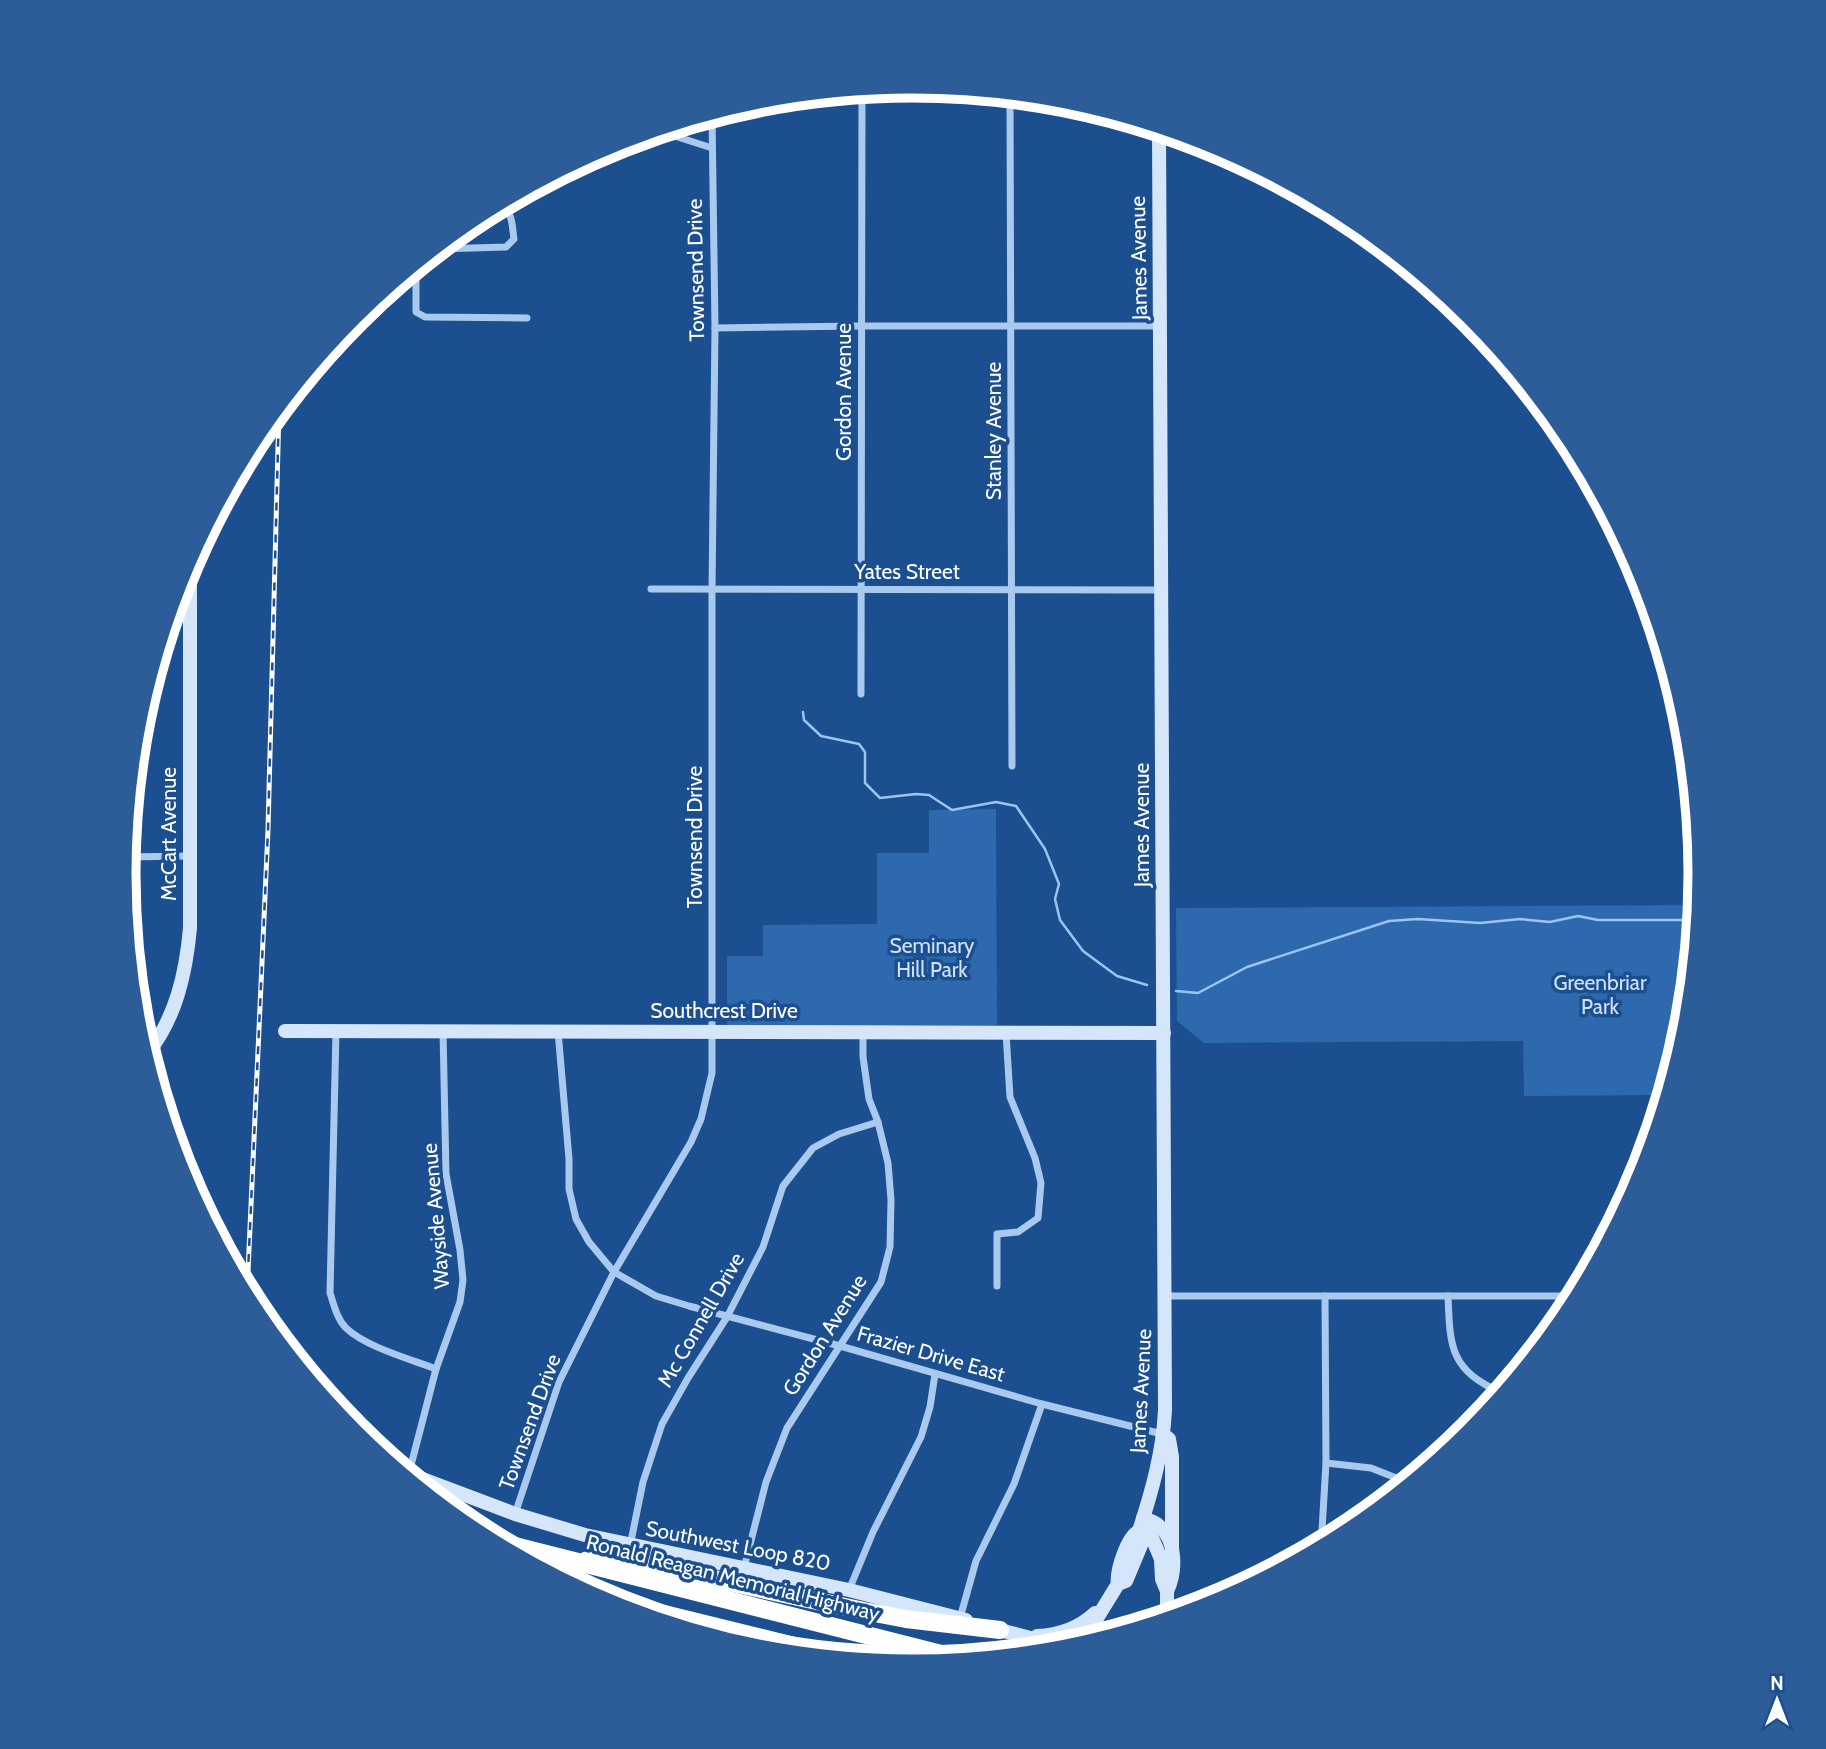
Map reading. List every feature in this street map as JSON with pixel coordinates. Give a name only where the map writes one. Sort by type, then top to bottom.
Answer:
[{"type":"highway","name":"Ronald Reagan Memorial Highway","points":[[533,1551],[927,1650]]},
{"type":"highway","points":[[569,1561],[616,1558],[906,1619],[1003,1631]]},
{"type":"main road","name":"James Avenue","points":[[1106,1602],[1118,1584],[1117,1573],[1133,1534],[1141,1525],[1157,1470],[1163,1434],[1163,590],[1159,138]]},
{"type":"main road","name":"McCart Avenue","points":[[155,1041],[168,1018],[186,972],[191,916],[184,608]]},
{"type":"main road","name":"Southcrest Drive","points":[[285,1031],[1164,1033]]},
{"type":"main road","points":[[1163,1434],[1169,1439],[1172,1457],[1172,1580],[1167,1591]]},
{"type":"main road","name":"Southwest Loop 820","points":[[429,1482],[515,1514],[630,1546],[849,1590],[1038,1640]]},
{"type":"main road","points":[[1167,1608],[1167,1591],[1162,1579],[1158,1551],[1141,1525],[1157,1524],[1172,1551]]},
{"type":"main road","points":[[1025,1637],[1066,1631],[1091,1617],[1106,1602]]},
{"type":"main road","points":[[1089,1630],[1106,1602]]},
{"type":"main road","points":[[1003,1631],[1024,1642]]},
{"type":"street","name":"Gordon Avenue","points":[[861,694],[862,100]]},
{"type":"street","name":"Stanley Avenue","points":[[1010,105],[1012,766]]},
{"type":"street","name":"Townsend Drive","points":[[515,1514],[559,1382],[614,1272],[691,1142],[701,1119],[712,1073],[715,328],[712,124]]},
{"type":"street","points":[[674,136],[712,148]]},
{"type":"street","points":[[454,249],[506,247],[514,239],[509,212]]},
{"type":"street","points":[[415,279],[416,312],[425,317],[527,318]]},
{"type":"street","points":[[715,328],[1161,326]]},
{"type":"street","name":"Yates Street","points":[[651,589],[1163,590]]},
{"type":"street","points":[[137,857],[190,856]]},
{"type":"street","points":[[336,1030],[330,1293],[345,1327],[359,1338],[436,1369]]},
{"type":"street","name":"Wayside Avenue","points":[[408,1464],[436,1369],[460,1301],[463,1280],[446,1174],[443,1031]]},
{"type":"street","points":[[558,1031],[569,1189],[576,1219],[589,1242],[614,1272]]},
{"type":"street","name":"Gordon Avenue","points":[[744,1568],[766,1482],[787,1428],[881,1282],[890,1247],[891,1200],[888,1163],[869,1099],[863,1057],[863,1032]]},
{"type":"street","points":[[997,1286],[997,1234],[1018,1232],[1038,1218],[1041,1184],[1035,1158],[1010,1097],[1006,1032]]},
{"type":"street","name":"Mc Connell Drive","points":[[630,1546],[643,1482],[662,1424],[727,1317],[763,1247],[783,1185],[813,1148],[839,1134],[878,1122]]},
{"type":"street","name":"Frazier Drive East","points":[[614,1272],[656,1296],[727,1317],[841,1346],[1042,1404],[1163,1434]]},
{"type":"street","points":[[1165,1296],[1565,1296]]},
{"type":"street","points":[[1322,1534],[1326,1463],[1325,1296]]},
{"type":"street","points":[[1448,1296],[1450,1339],[1457,1360],[1475,1378],[1494,1389]]},
{"type":"street","points":[[849,1590],[873,1532],[920,1437],[930,1407],[935,1374]]},
{"type":"street","points":[[960,1618],[976,1562],[1014,1484],[1042,1404]]},
{"type":"street","points":[[1326,1463],[1371,1468],[1400,1479]]},
{"type":"green space","name":"Seminary Hill Park","points":[[996,809],[997,1025],[727,1027],[727,956],[763,956],[763,925],[877,924],[877,853],[929,853],[929,810]]},
{"type":"green space","name":"Greenbriar Park","points":[[1688,905],[1683,976],[1675,1026],[1657,1095],[1524,1096],[1523,1041],[1204,1043],[1177,1021],[1176,908]]},
{"type":"waterway","points":[[803,712],[804,720],[821,736],[859,744],[865,752],[865,783],[880,798],[929,795],[952,810],[996,802],[1016,806],[1045,849],[1059,884],[1055,899],[1060,920],[1083,951],[1117,976],[1147,985]]},
{"type":"waterway","points":[[1176,991],[1198,993],[1247,967],[1389,921],[1418,919],[1480,923],[1520,919],[1550,922],[1578,916],[1598,920],[1688,920]]},
{"type":"railway","points":[[248,1274],[268,830],[279,427]]}]
